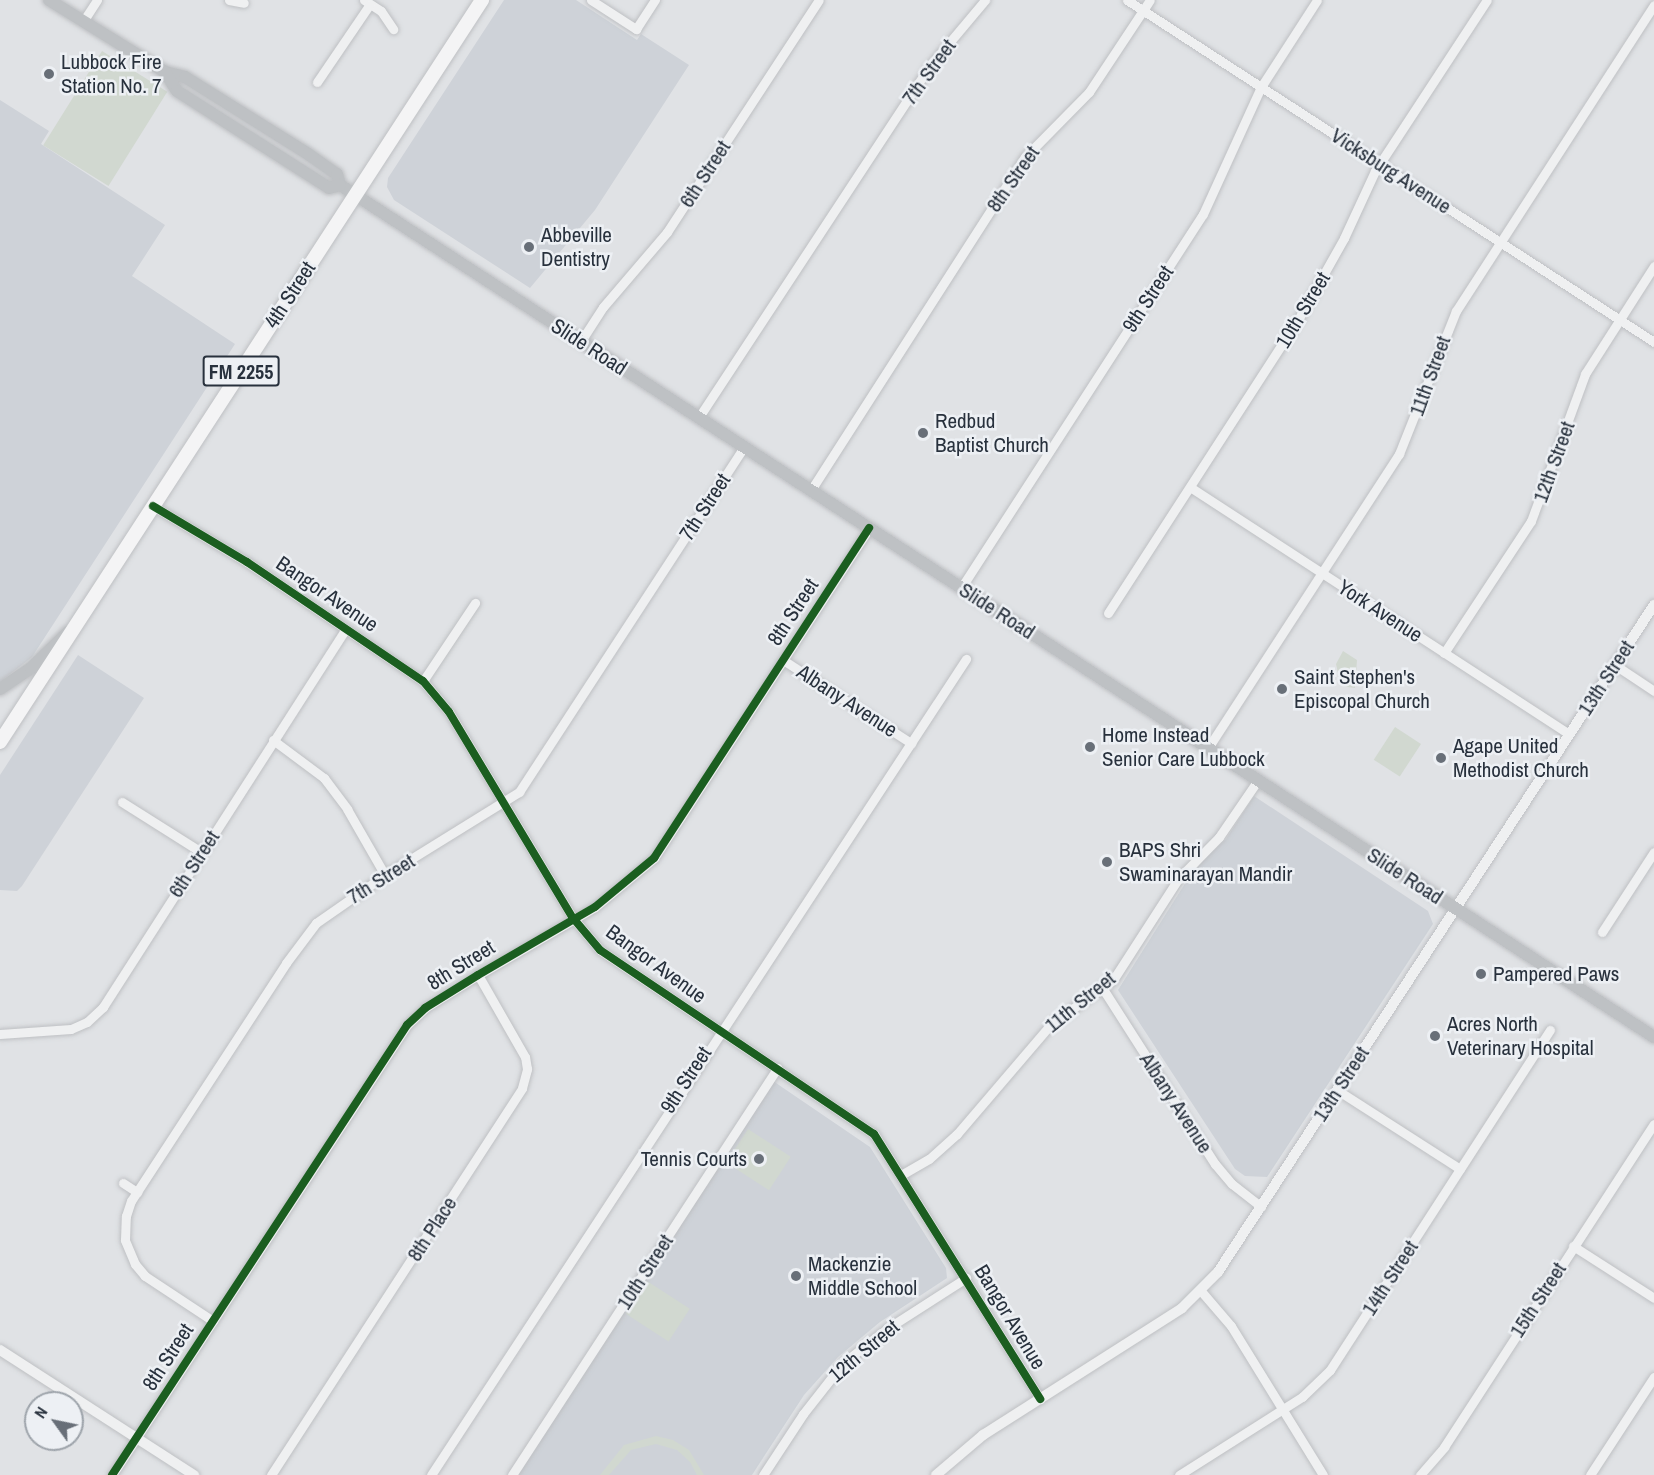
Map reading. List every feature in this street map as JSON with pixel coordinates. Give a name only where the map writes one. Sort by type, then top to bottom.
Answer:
[{"type":"main road","name":"Slide Road","points":[[49,0],[165,72],[185,77],[308,154],[337,174],[340,185],[355,195],[1654,1037]]},
{"type":"main road","name":"4th Street","points":[[0,742],[482,0]]},
{"type":"main road","points":[[0,689],[31,668],[77,623]]},
{"type":"street","points":[[84,20],[97,0]]},
{"type":"street","points":[[229,0],[244,3]]},
{"type":"street","points":[[591,0],[636,29],[655,0]]},
{"type":"street","name":"6th Street","points":[[581,341],[603,308],[667,232],[819,0]]},
{"type":"street","name":"7th Street","points":[[699,417],[928,68],[985,0]]},
{"type":"street","name":"Vicksburg Avenue","points":[[1127,0],[1654,342]]},
{"type":"street","name":"8th Street","points":[[811,490],[1025,157],[1089,92],[1150,0]]},
{"type":"street","name":"9th Street","points":[[961,588],[1203,214],[1261,87],[1317,0]]},
{"type":"street","name":"10th Street","points":[[1108,613],[1304,309],[1380,164],[1486,0]]},
{"type":"street","points":[[317,82],[367,2],[381,11],[393,29]]},
{"type":"street","name":"11th Street","points":[[1208,748],[1399,453],[1444,333],[1500,242],[1654,5]]},
{"type":"street","name":"12th Street","points":[[1444,653],[1540,503],[1585,374],[1654,266]]},
{"type":"street","name":"7th Street","points":[[213,1321],[151,1280],[135,1264],[125,1228],[137,1192],[302,938],[334,908],[505,804],[519,792],[744,447]]},
{"type":"street","name":"York Avenue","points":[[1190,487],[1569,734]]},
{"type":"street","name":"Bangor Avenue","points":[[153,506],[423,681],[449,712],[573,918],[600,950],[874,1134],[966,1278],[1040,1400]]},
{"type":"street","name":"8th Street","points":[[112,1475],[395,1041],[425,1008],[616,892],[654,858],[869,528]]},
{"type":"street","points":[[423,681],[475,603]]},
{"type":"street","name":"13th Street","points":[[936,1475],[983,1435],[1169,1317],[1201,1291],[1224,1265],[1654,605]]},
{"type":"street","name":"6th Street","points":[[0,1034],[55,1032],[87,1022],[103,1007],[346,629]]},
{"type":"street","name":"9th Street","points":[[431,1475],[719,1030],[966,659]]},
{"type":"street","name":"Albany Avenue","points":[[783,660],[911,743]]},
{"type":"street","points":[[1615,665],[1654,691]]},
{"type":"street","points":[[273,740],[306,763],[330,786],[385,875]]},
{"type":"street","name":"11th Street","points":[[901,1176],[929,1159],[957,1134],[1051,1024],[1102,989],[1123,966],[1178,879],[1219,837],[1258,780]]},
{"type":"street","points":[[122,802],[201,852]]},
{"type":"street","points":[[1602,932],[1654,852]]},
{"type":"street","name":"8th Place","points":[[271,1475],[522,1088],[527,1069],[525,1057],[478,975]]},
{"type":"street","name":"Albany Avenue","points":[[1102,989],[1215,1164],[1232,1184],[1262,1207]]},
{"type":"street","name":"14th Street","points":[[1179,1475],[1283,1410],[1330,1370],[1550,1030]]},
{"type":"street","name":"10th Street","points":[[512,1475],[777,1068]]},
{"type":"street","points":[[1337,1089],[1460,1169]]},
{"type":"street","name":"15th Street","points":[[1420,1475],[1444,1447],[1654,1124]]},
{"type":"street","points":[[123,1183],[137,1192]]},
{"type":"street","points":[[1573,1246],[1654,1298]]},
{"type":"street","name":"12th Street","points":[[763,1475],[803,1414],[843,1363],[888,1328],[966,1278]]},
{"type":"street","points":[[1201,1291],[1231,1326],[1323,1475]]},
{"type":"street","points":[[0,1350],[194,1475]]},
{"type":"street","points":[[1590,1475],[1654,1377]]},
{"type":"shaded area","points":[[504,0],[576,0],[637,40],[641,34],[689,65],[595,210],[530,288],[394,200],[387,187],[388,178]]},
{"type":"shaded area","points":[[102,51],[167,92],[108,186],[43,145]]},
{"type":"shaded area","points":[[0,100],[49,131],[41,144],[165,225],[132,276],[235,344],[32,657],[0,682]]},
{"type":"shaded area","points":[[1343,651],[1357,660],[1355,688],[1341,686],[1336,664]]},
{"type":"shaded area","points":[[78,655],[144,698],[22,886],[17,891],[0,890],[0,775]]},
{"type":"shaded area","points":[[1395,727],[1421,744],[1400,777],[1374,760]]},
{"type":"shaded area","points":[[1254,796],[1428,911],[1433,924],[1267,1177],[1245,1176],[1235,1169],[1118,990],[1196,866],[1226,839]]},
{"type":"shaded area","name":"Mackenzie Middle School","points":[[773,1081],[870,1147],[946,1268],[947,1278],[880,1322],[838,1357],[804,1395],[752,1475],[517,1475]]},
{"type":"shaded area","name":"Tennis Courts","points":[[748,1129],[791,1157],[769,1190],[726,1163]]},
{"type":"shaded area","points":[[647,1281],[690,1309],[669,1341],[626,1314]]},
{"type":"shaded area","points":[[656,1436],[673,1440],[689,1450],[704,1475],[697,1475],[690,1462],[677,1450],[656,1444],[631,1450],[609,1475],[600,1475],[624,1445]]},
{"type":"cycle path","points":[[153,506],[247,562],[423,681],[449,712],[573,918],[600,950],[874,1134],[1040,1399]]},
{"type":"cycle path","points":[[112,1475],[407,1025],[425,1008],[595,907],[654,858],[869,528]]},
{"type":"place","name":"Lubbock Fire Station No. 7","points":[[49,74]]},
{"type":"place","name":"Abbeville Dentistry","points":[[529,247]]},
{"type":"place","name":"Redbud Baptist Church","points":[[923,433]]},
{"type":"place","name":"Saint Stephen's Episcopal Church","points":[[1282,689]]},
{"type":"place","name":"Home Instead Senior Care Lubbock","points":[[1090,747]]},
{"type":"place","name":"Agape United Methodist Church","points":[[1441,758]]},
{"type":"place","name":"BAPS Shri Swaminarayan Mandir","points":[[1107,862]]},
{"type":"place","name":"Pampered Paws","points":[[1481,974]]},
{"type":"place","name":"Acres North Veterinary Hospital","points":[[1435,1036]]},
{"type":"place","name":"Tennis Courts","points":[[759,1159]]},
{"type":"place","name":"Mackenzie Middle School","points":[[796,1276]]}]
